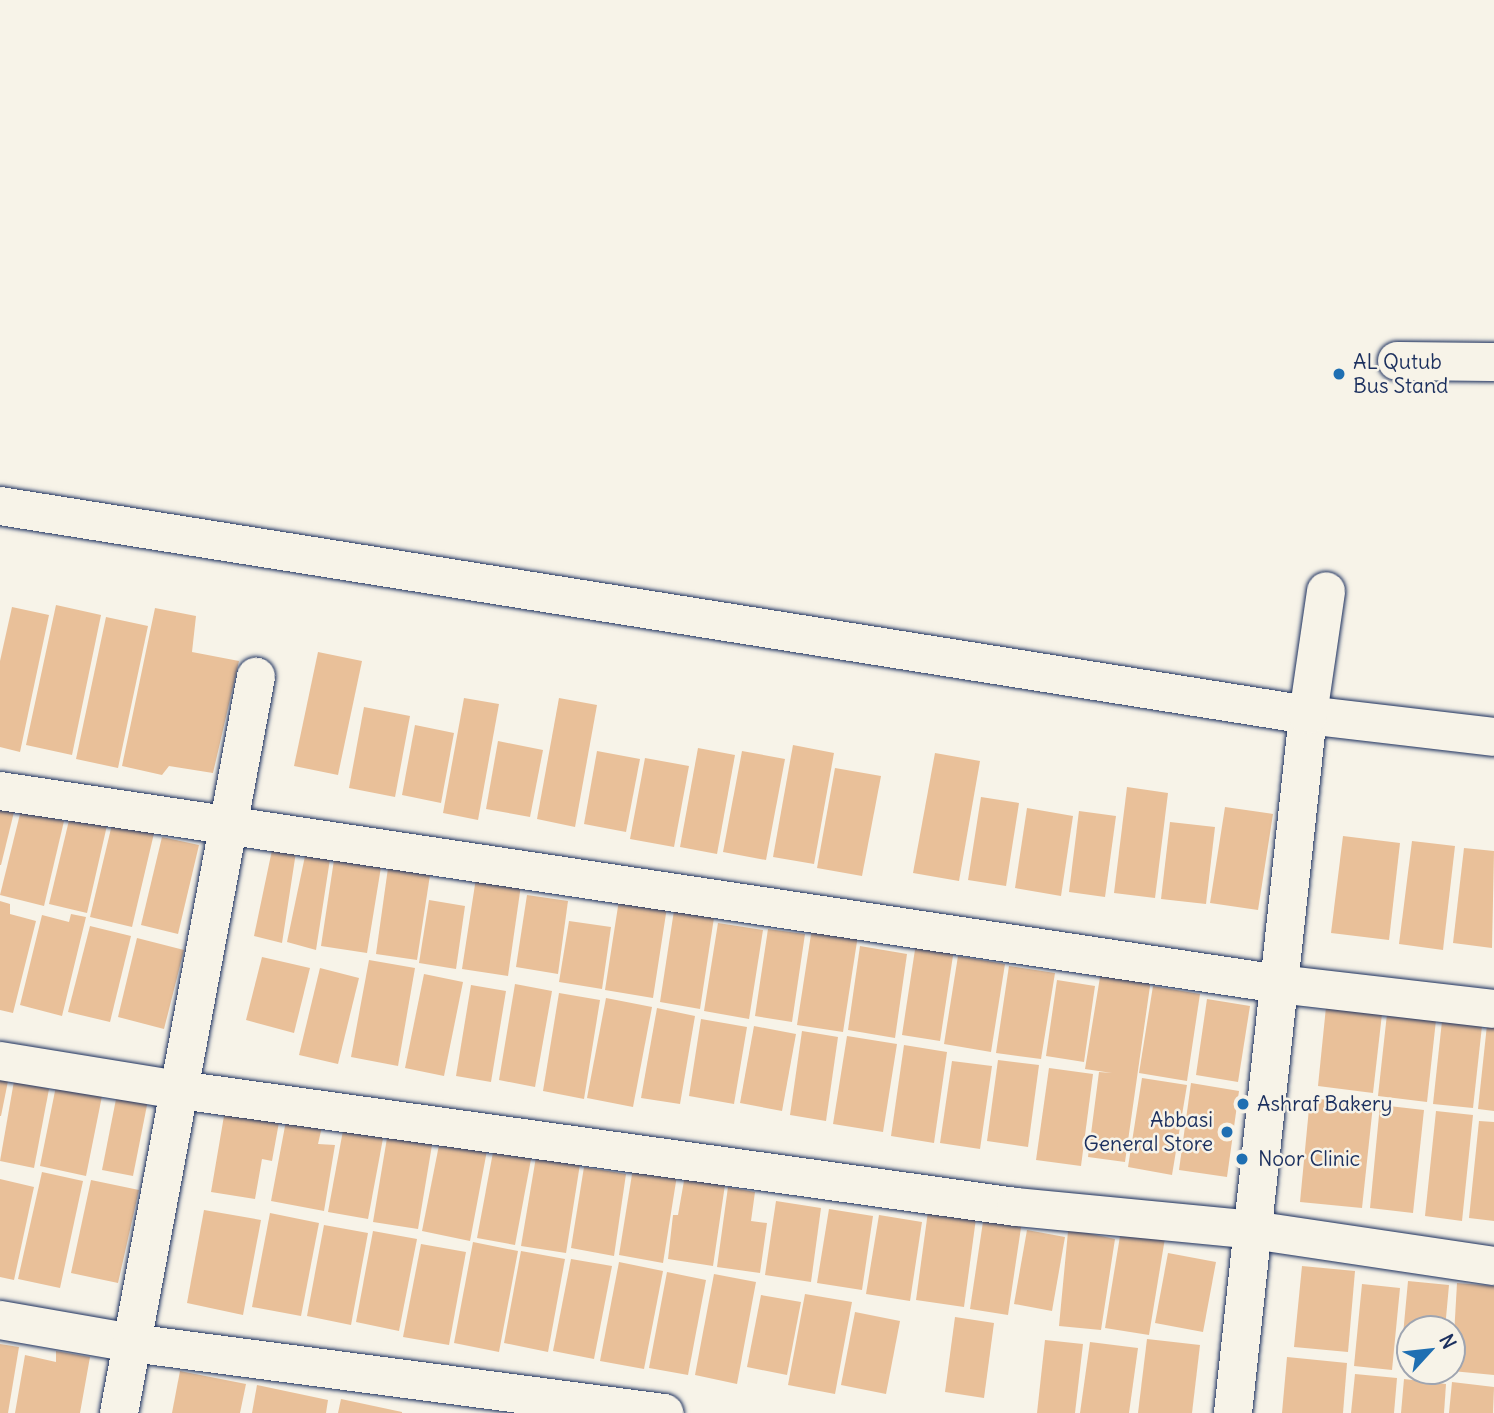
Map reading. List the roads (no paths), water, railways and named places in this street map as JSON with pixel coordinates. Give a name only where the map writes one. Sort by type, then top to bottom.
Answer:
[{"type":"street","points":[[1397,361],[1494,362]]},
{"type":"street","points":[[0,506],[1308,715],[1494,737]]},
{"type":"street","points":[[1233,1413],[1308,715],[1326,591]]},
{"type":"street","points":[[119,1413],[256,677]]},
{"type":"street","points":[[0,791],[1279,985],[1494,1009]]},
{"type":"street","points":[[0,1061],[180,1090],[1016,1207],[1253,1230],[1494,1266]]},
{"type":"street","points":[[0,1320],[132,1343],[664,1413]]},
{"type":"place","name":"AL Qutub Bus Stand","points":[[1339,374]]},
{"type":"place","name":"Ashraf Bakery","points":[[1243,1104]]},
{"type":"place","name":"Abbasi General Store","points":[[1227,1132]]},
{"type":"place","name":"Noor Clinic","points":[[1242,1159]]}]
